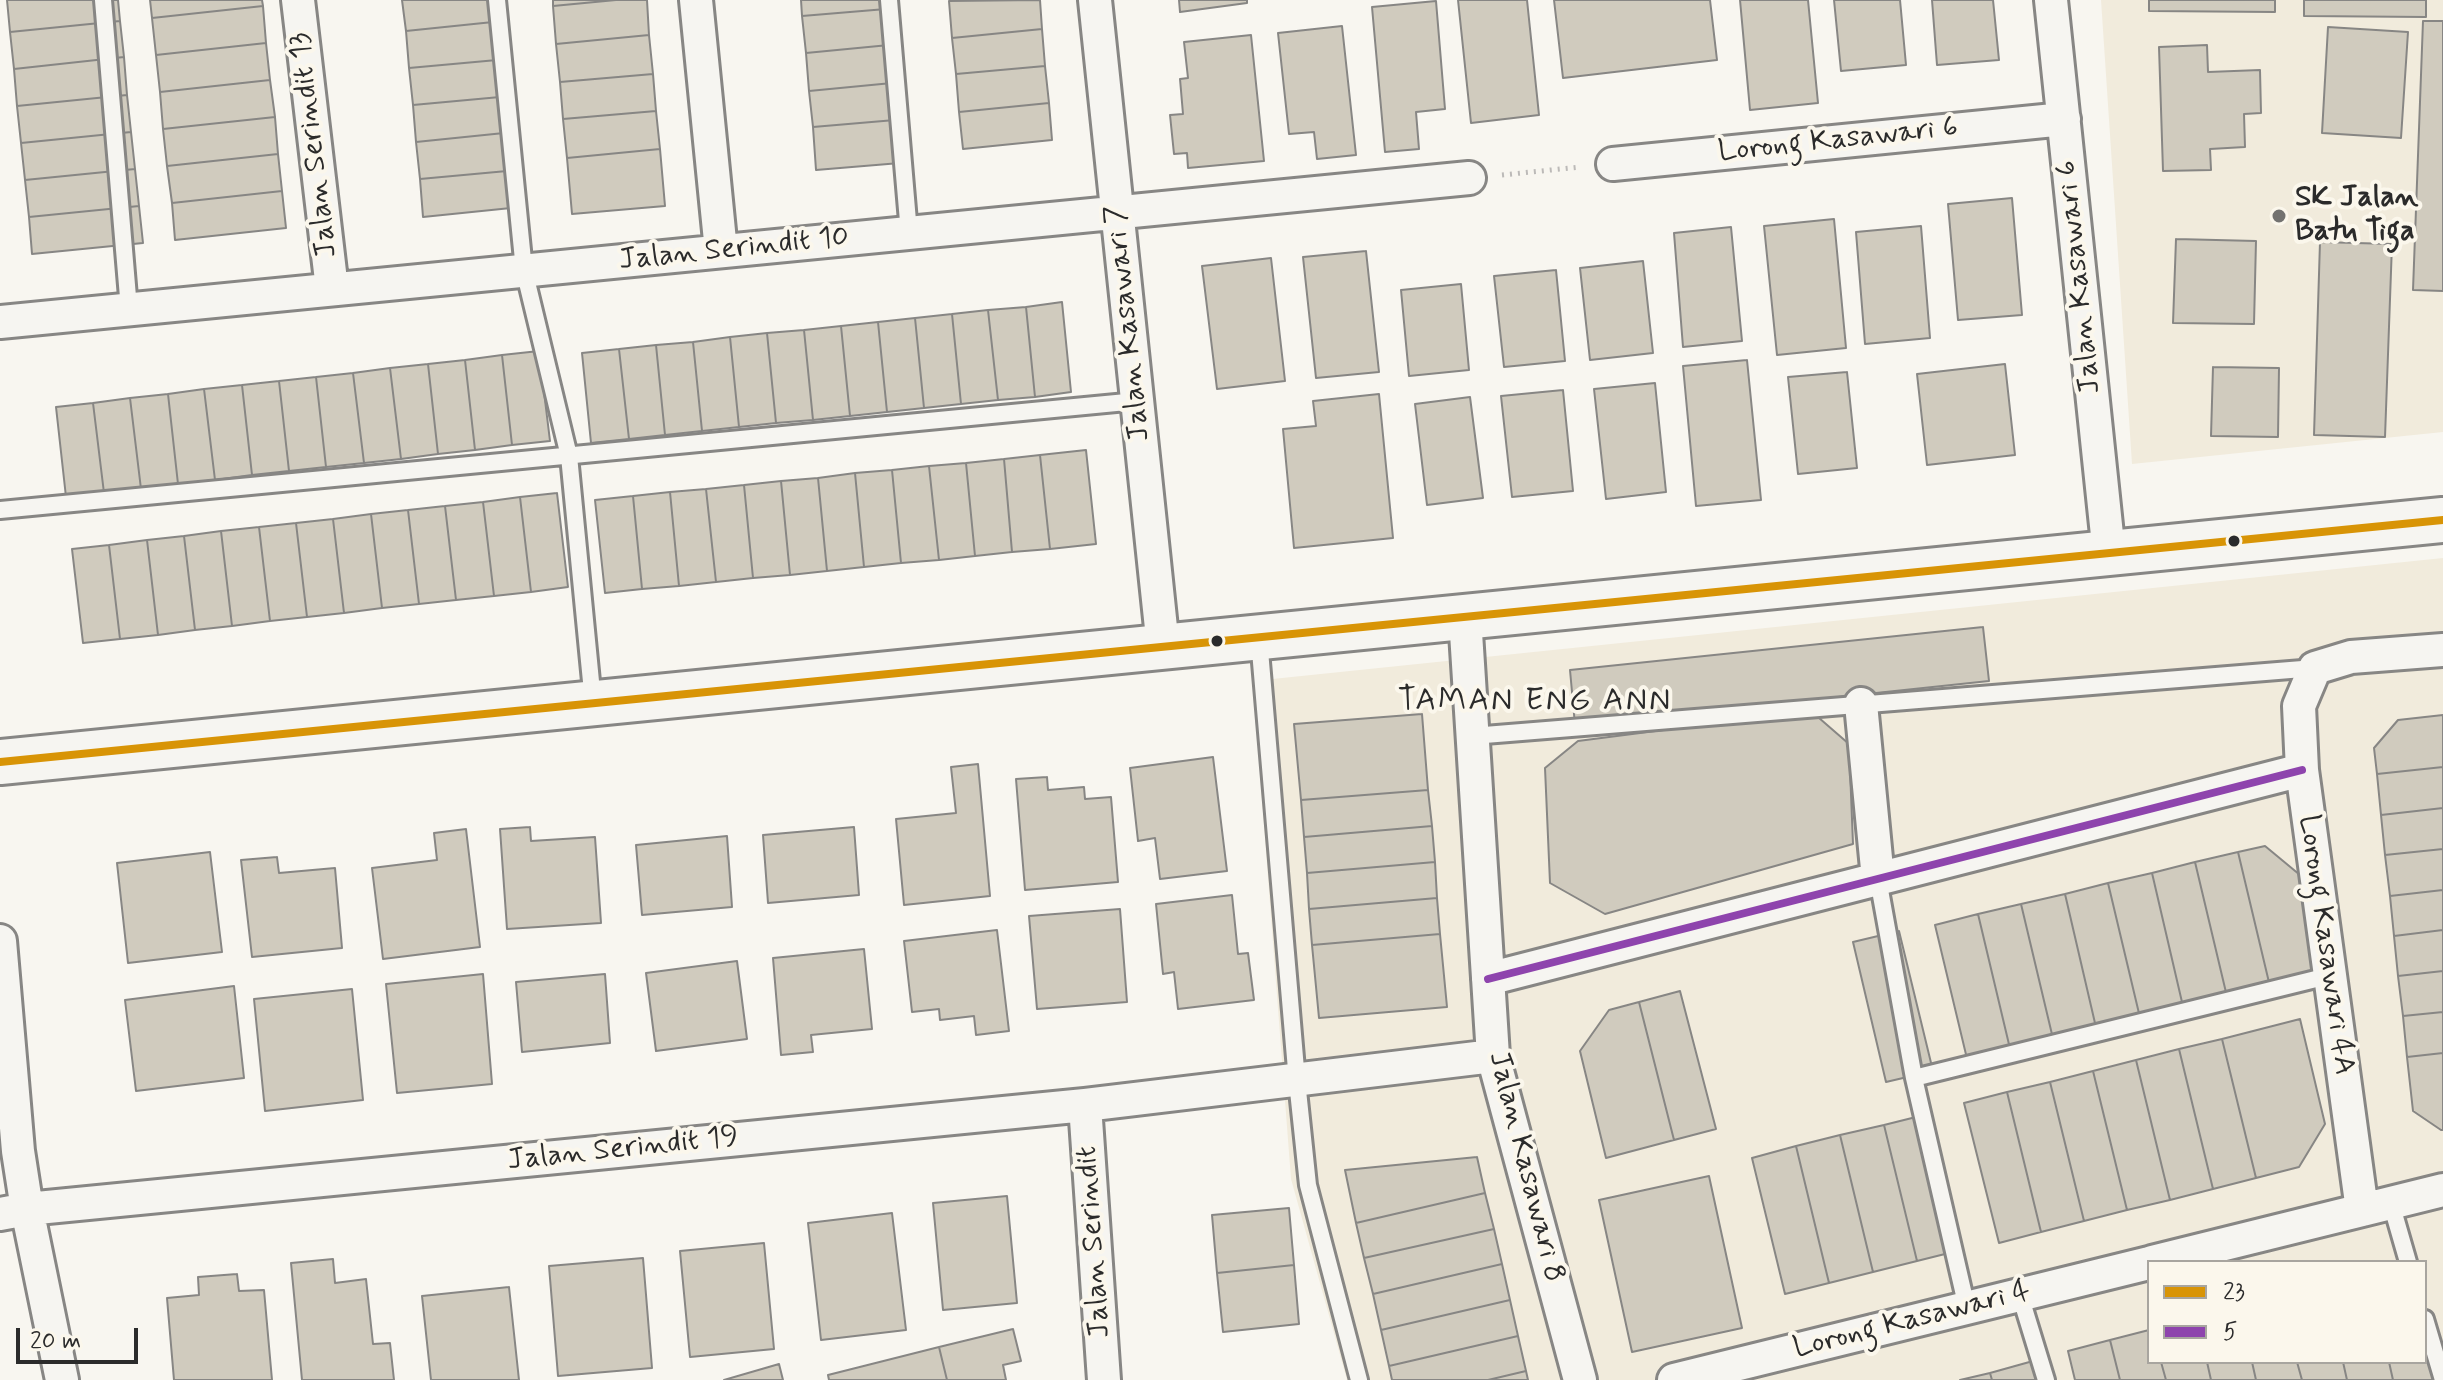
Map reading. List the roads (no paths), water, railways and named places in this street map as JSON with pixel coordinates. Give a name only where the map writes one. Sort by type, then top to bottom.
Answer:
[{"type":"street","name":"Jalan Serindit 13","points":[[298,0],[332,289]]},
{"type":"street","points":[[696,0],[721,251]]},
{"type":"street","name":"Jalan Kasawari 7","points":[[1095,0],[1163,647]]},
{"type":"street","name":"Jalan Kasawari 6","points":[[2051,0],[2109,554]]},
{"type":"street","name":"Lorong Kasawari 6","points":[[1613,164],[2064,119]]},
{"type":"street","name":"Jalan Serindit 10","points":[[0,322],[1469,178]]},
{"type":"street","points":[[0,762],[2443,520]]},
{"type":"street","name":"Jalan Kasawari 8","points":[[1465,617],[1493,1056],[1580,1380]]},
{"type":"street","points":[[2315,668],[2351,657],[2443,650]]},
{"type":"street","name":"Lorong Kasawari 4A","points":[[2315,668],[2299,706],[2302,770],[2328,976],[2377,1206]]},
{"type":"street","points":[[1861,704],[1878,879]]},
{"type":"street","points":[[1488,979],[2302,770]]},
{"type":"street","points":[[0,941],[18,1151],[13,1211],[62,1380]]},
{"type":"street","name":"Jalan Serindit 19","points":[[13,1211],[1085,1105],[1493,1056]]},
{"type":"street","name":"Jalan Serindit","points":[[1085,1105],[1104,1380]]},
{"type":"street","name":"Lorong Kasawari 4","points":[[2158,1260],[2443,1190]]},
{"type":"street","name":"Lorong Kasawari 4","points":[[1674,1380],[2147,1263]]},
{"type":"lane","points":[[103,0],[129,309]]},
{"type":"lane","points":[[497,0],[524,270],[569,456],[593,703]]},
{"type":"lane","points":[[889,0],[909,233]]},
{"type":"lane","points":[[0,510],[1137,401]]},
{"type":"lane","points":[[1258,637],[1308,1185],[1359,1380]]},
{"type":"lane","points":[[1472,736],[2315,668]]},
{"type":"lane","points":[[1878,879],[1914,1078],[1967,1308]]},
{"type":"lane","points":[[1914,1078],[2328,976]]},
{"type":"lane","points":[[2377,1206],[2407,1260]]},
{"type":"lane","points":[[2020,1295],[2046,1380]]},
{"type":"lane","points":[[2427,1326],[2443,1380]]},
{"type":"place","name":"SK Jalan Batu Tiga","points":[[2279,216]]},
{"type":"district","name":"TAMAN ENG ANN","points":[[1535,702]]}]
